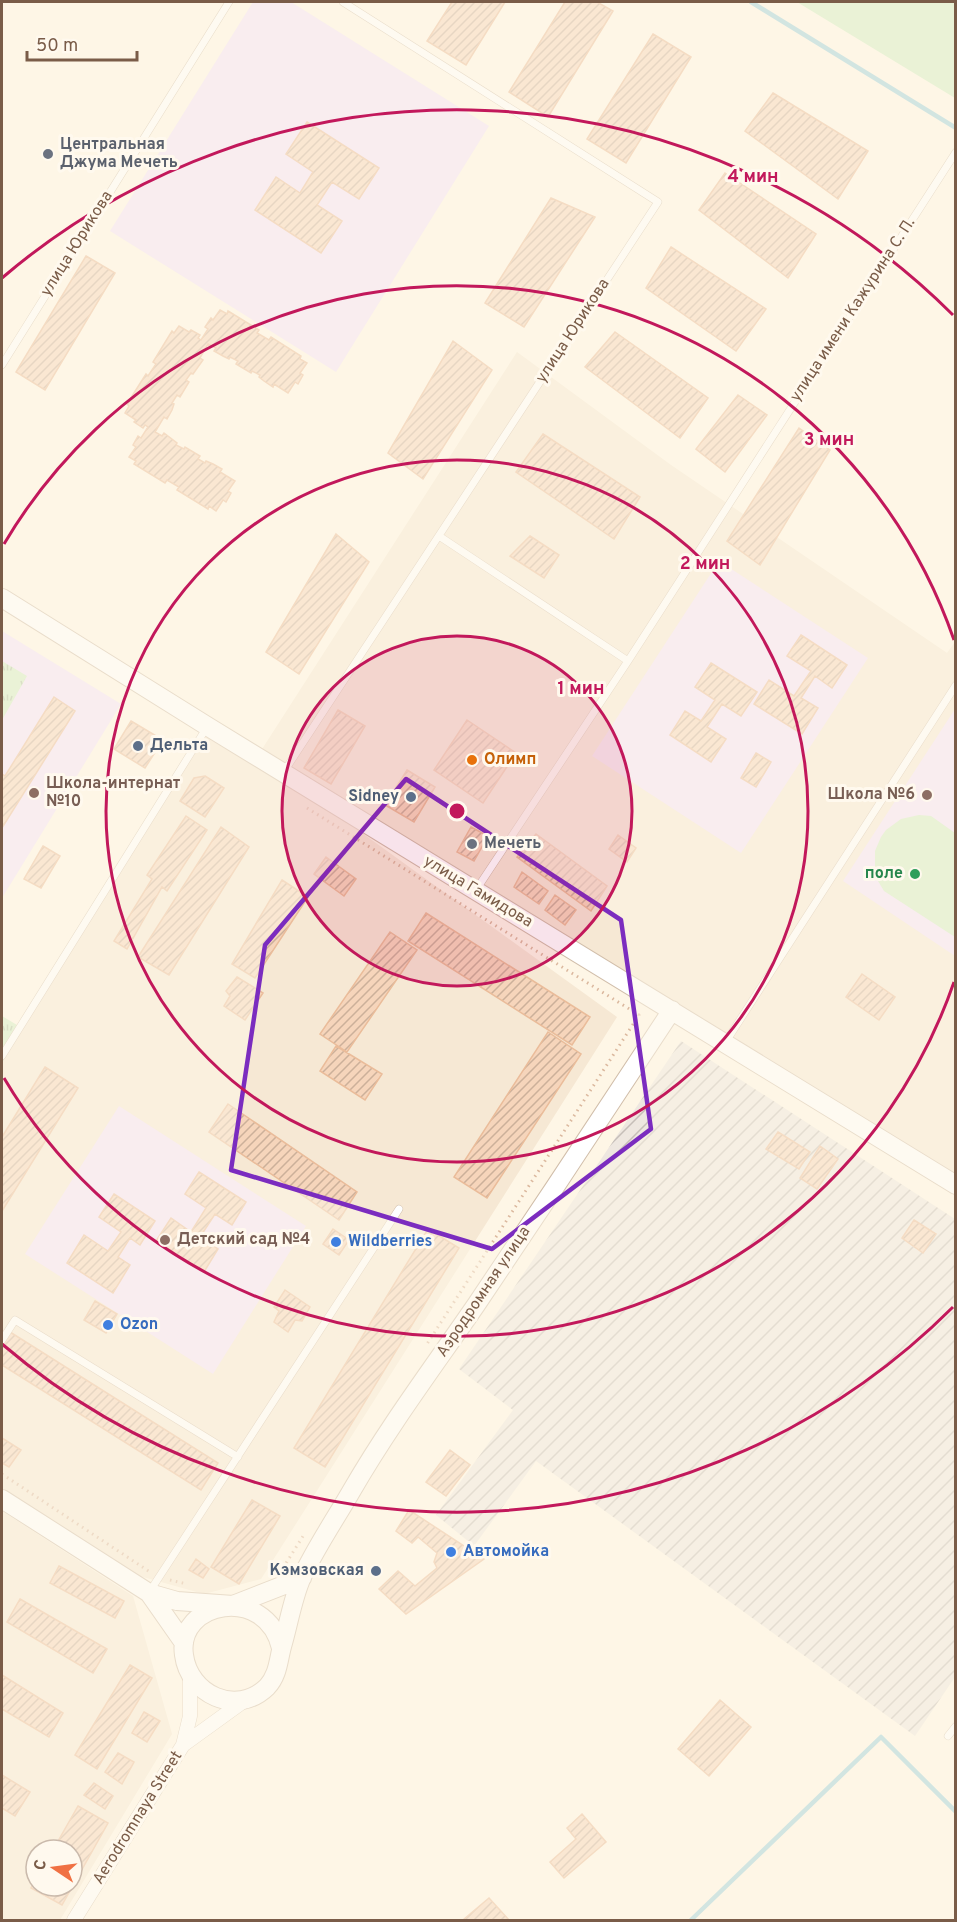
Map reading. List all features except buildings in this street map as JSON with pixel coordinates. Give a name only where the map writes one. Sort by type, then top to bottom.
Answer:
[{"type":"street","name":"улица Гамидова","points":[[2,598],[956,1185]]},
{"type":"street","name":"Аэродромная улица","points":[[281,1648],[302,1578],[365,1468],[557,1185],[672,1010]]},
{"type":"street","points":[[2,1499],[177,1601],[233,1605],[252,1610],[269,1622],[277,1633],[281,1648],[276,1674],[265,1688],[183,1745]]},
{"type":"street","points":[[248,1698],[233,1700],[216,1698],[196,1684],[190,1675],[183,1653],[189,1630],[197,1619],[219,1607],[233,1605],[302,1578]]},
{"type":"street","points":[[154,1586],[184,1643]]},
{"type":"street","points":[[183,1745],[190,1716],[190,1675]]},
{"type":"street","name":"Aerodromnaya Street","points":[[74,1920],[183,1745]]},
{"type":"lane","name":"улица Юрикова","points":[[2,365],[229,2]]},
{"type":"lane","name":"улица Юрикова","points":[[283,773],[658,202],[343,2]]},
{"type":"lane","name":"улица имени Кажурина С. П.","points":[[476,890],[628,661],[956,152]]},
{"type":"lane","points":[[439,536],[628,661]]},
{"type":"lane","points":[[725,1043],[956,685]]},
{"type":"lane","points":[[2,1056],[207,726]]},
{"type":"lane","points":[[154,1586],[399,1209]]},
{"type":"lane","points":[[2,1340],[15,1320],[237,1457]]},
{"type":"lane","points":[[948,1736],[956,1726]]},
{"type":"path","points":[[298,803],[639,1015],[427,1345]]},
{"type":"path","points":[[2,1474],[154,1586],[192,1585]]},
{"type":"path","points":[[278,1575],[311,1525]]},
{"type":"highlighted area","points":[[406,779],[621,920],[651,1129],[492,1249],[231,1170],[265,945]]},
{"type":"shaded area","points":[[253,2],[291,2],[489,126],[336,372],[110,231]]},
{"type":"shaded area","points":[[517,352],[671,465],[947,653],[955,642],[955,1185],[261,760],[617,1017],[261,1579],[204,1594],[136,1575],[2,1488],[2,1063],[207,722],[257,757]]},
{"type":"shaded area","points":[[719,561],[868,658],[741,853],[592,756]]},
{"type":"shaded area","name":"Школа-интернат №10","points":[[2,631],[121,704],[2,898]]},
{"type":"shaded area","name":"Школа №6","points":[[955,709],[955,956],[843,881]]},
{"type":"shaded area","points":[[681,1041],[955,1219],[955,1677],[915,1736],[536,1461],[474,1546],[436,1515],[513,1410],[459,1369]]},
{"type":"shaded area","name":"Детский сад №4","points":[[119,1106],[306,1226],[213,1374],[25,1254]]},
{"type":"shaded area","points":[[2,1511],[133,1596],[172,1734],[84,1880],[84,1838],[24,1838],[24,1898],[73,1898],[60,1920],[2,1920]]},
{"type":"green space","points":[[797,2],[955,2],[955,98]]},
{"type":"green space","points":[[2,661],[27,676],[2,720]]},
{"type":"green space","name":"поле","points":[[919,815],[931,816],[955,833],[955,937],[884,891],[875,876],[875,851],[886,830],[901,819]]},
{"type":"green space","points":[[2,1016],[22,1028],[2,1063]]},
{"type":"waterway","points":[[751,2],[956,128]]},
{"type":"waterway","points":[[691,1920],[881,1737],[956,1812]]},
{"type":"place","name":"Центральная Джума Мечеть","points":[[48,154]]},
{"type":"place","name":"Дельта","points":[[138,746]]},
{"type":"place","name":"Олимп","points":[[472,760]]},
{"type":"place","name":"Школа-интернат №10","points":[[34,793]]},
{"type":"place","name":"Школа №6","points":[[927,795]]},
{"type":"place","name":"Sidney","points":[[411,797]]},
{"type":"place","name":"Мечеть","points":[[472,844]]},
{"type":"place","name":"поле","points":[[915,874]]},
{"type":"place","name":"Детский сад №4","points":[[165,1240]]},
{"type":"place","name":"Wildberries","points":[[336,1242]]},
{"type":"place","name":"Ozon","points":[[108,1325]]},
{"type":"place","name":"Автомойка","points":[[451,1552]]},
{"type":"place","name":"Кэмзовская","points":[[376,1571]]}]
